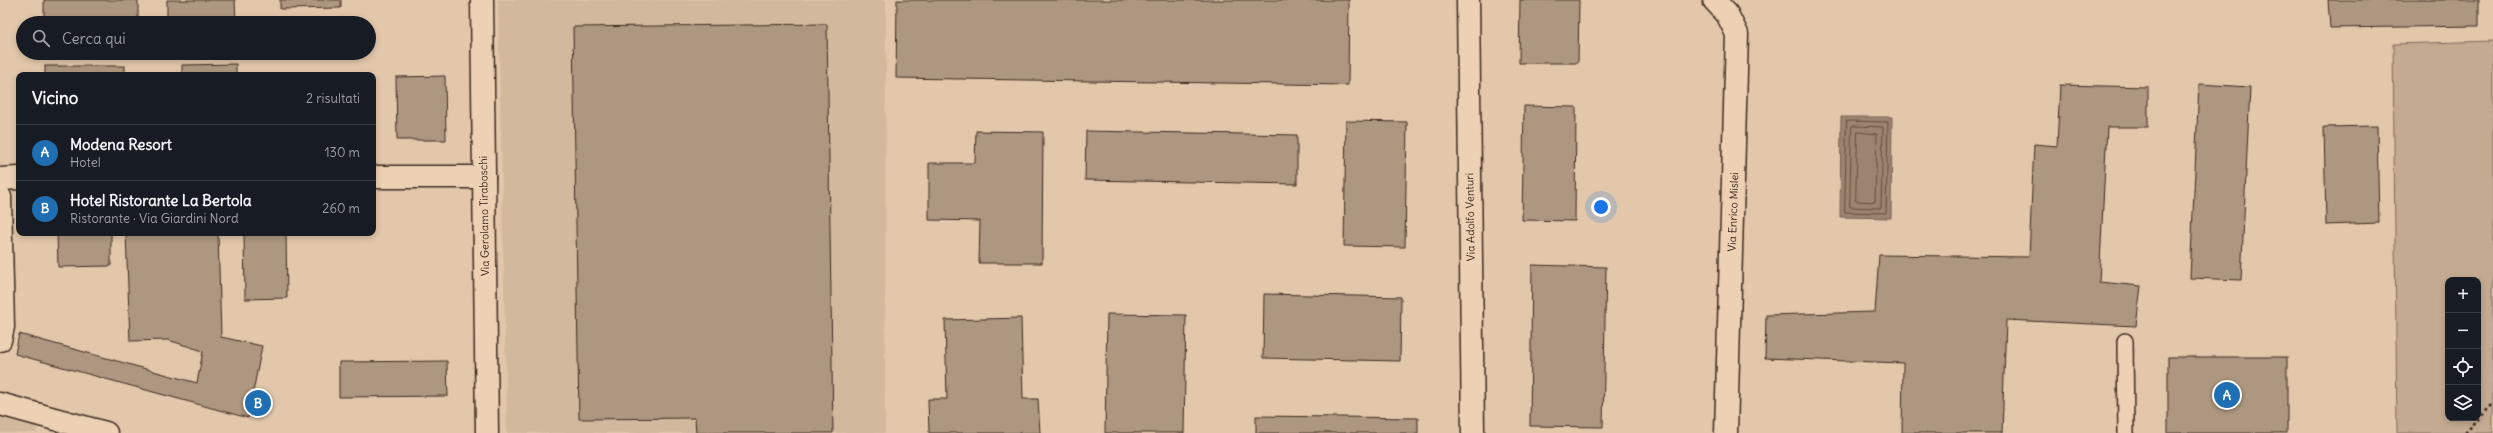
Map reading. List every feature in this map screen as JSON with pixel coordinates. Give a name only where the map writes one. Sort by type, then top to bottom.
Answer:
[{"type":"street","name":"Via Gerolamo Tiraboschi","points":[[482,0],[487,433]]},
{"type":"street","name":"Via Adolfo Venturi","points":[[1468,0],[1473,433]]},
{"type":"street","name":"Via Enrico Mislei","points":[[1714,0],[1727,14],[1737,34],[1726,433]]},
{"type":"street","points":[[376,177],[484,177]]},
{"type":"street","points":[[0,178],[16,178]]},
{"type":"street","points":[[0,197],[3,327],[0,340]]},
{"type":"street","points":[[0,404],[106,433]]},
{"type":"lane","points":[[2125,341],[2126,433]]},
{"type":"path","points":[[2464,433],[2493,404]]},
{"type":"shaded area","points":[[498,0],[886,0],[885,433],[507,433]]},
{"type":"shaded area","points":[[2493,41],[2493,433],[2397,433],[2393,44]]},
{"type":"shaded area","points":[[0,416],[38,426],[36,433],[0,433]]},
{"type":"water","points":[[1841,117],[1892,117],[1891,218],[1840,217]]},
{"type":"building","points":[[44,0],[138,0],[138,16],[44,16]]},
{"type":"building","points":[[167,0],[235,0],[236,16],[167,16]]},
{"type":"building","points":[[280,0],[341,0],[341,8],[280,9]]},
{"type":"building","points":[[897,0],[1349,0],[1348,85],[896,78]]},
{"type":"building","points":[[1520,0],[1579,0],[1578,63],[1519,63]]},
{"type":"building","points":[[2328,0],[2479,0],[2479,26],[2330,28]]},
{"type":"building","points":[[827,24],[833,433],[696,433],[695,418],[579,419],[573,27]]},
{"type":"building","points":[[236,64],[236,72],[182,72],[182,65]]},
{"type":"building","points":[[45,66],[125,66],[125,72],[45,72]]},
{"type":"building","points":[[445,76],[446,140],[397,140],[396,77]]},
{"type":"building","points":[[2199,84],[2250,87],[2241,280],[2190,278]]},
{"type":"building","points":[[2060,85],[2148,87],[2148,127],[2107,127],[2099,282],[2141,286],[2136,326],[2006,320],[2002,433],[1902,433],[1903,363],[1765,358],[1766,315],[1875,312],[1879,255],[2029,257],[2034,144],[2057,146]]},
{"type":"building","points":[[1524,106],[1576,107],[1575,221],[1522,220]]},
{"type":"building","points":[[1346,121],[1407,122],[1405,247],[1344,246]]},
{"type":"building","points":[[2377,126],[2379,223],[2326,225],[2324,127]]},
{"type":"building","points":[[976,131],[1043,132],[1042,263],[979,263],[980,221],[929,220],[929,163],[975,163]]},
{"type":"building","points":[[1086,131],[1297,135],[1297,184],[1085,180]]},
{"type":"building","points":[[57,236],[111,236],[111,266],[58,267]]},
{"type":"building","points":[[126,236],[218,236],[221,337],[262,346],[248,418],[15,354],[19,334],[197,383],[203,351],[168,340],[130,341]]},
{"type":"building","points":[[244,236],[286,236],[287,298],[245,299]]},
{"type":"building","points":[[1532,265],[1606,267],[1603,427],[1530,426]]},
{"type":"building","points":[[1264,294],[1401,297],[1400,361],[1263,358]]},
{"type":"building","points":[[1107,314],[1186,315],[1184,433],[1105,433]]},
{"type":"building","points":[[1021,318],[1023,399],[1038,399],[1040,433],[929,433],[928,399],[947,399],[945,320]]},
{"type":"building","points":[[2168,357],[2287,357],[2287,433],[2168,433]]},
{"type":"building","points":[[447,361],[448,396],[339,397],[339,362]]},
{"type":"building","points":[[1256,416],[1418,418],[1418,433],[1256,433]]},
{"type":"place","name":"Modena Resort","points":[[2227,395]]},
{"type":"place","name":"Hotel Ristorante La Bertola","points":[[258,403]]}]
